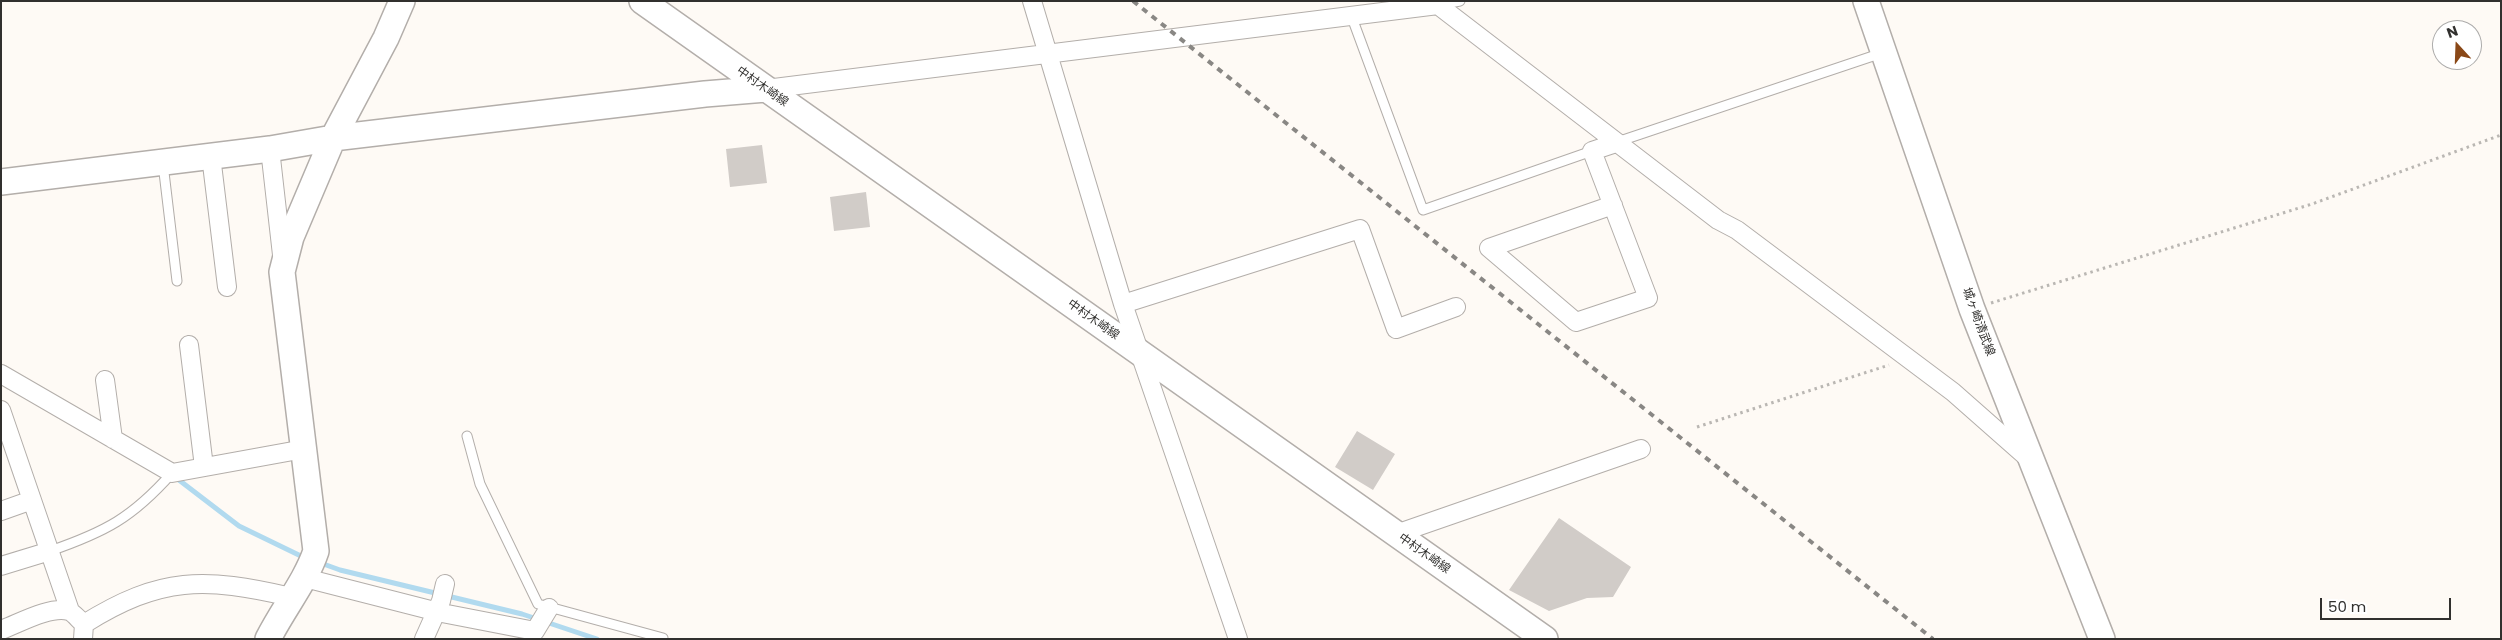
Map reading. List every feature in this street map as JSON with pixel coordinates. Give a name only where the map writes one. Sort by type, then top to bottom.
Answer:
[{"type":"main road","points":[[268,639],[305,574],[304,450],[282,272],[291,237],[333,138],[386,38],[402,1]]},
{"type":"main road","name":"中村木崎線","points":[[642,1],[1545,639]]},
{"type":"main road","name":"城ヶ崎清武線","points":[[1866,1],[1972,309],[2102,639]]},
{"type":"main road","points":[[1,182],[270,149],[333,138],[705,94],[766,89]]},
{"type":"street","points":[[1032,1],[1123,304],[1238,639]]},
{"type":"street","points":[[766,89],[1435,3],[1616,143],[1953,392],[2030,460]]},
{"type":"street","points":[[1613,204],[1489,248],[1576,322],[1648,298],[1613,204],[1592,151],[1616,143]]},
{"type":"street","points":[[270,149],[282,246],[282,272]]},
{"type":"street","points":[[211,156],[227,287]]},
{"type":"street","points":[[1123,304],[1360,229],[1396,330],[1456,307]]},
{"type":"street","points":[[189,345],[204,467]]},
{"type":"street","points":[[1,374],[172,473],[304,450]]},
{"type":"street","points":[[105,380],[113,439]]},
{"type":"street","points":[[1,411],[9,459],[32,500],[70,612],[83,631],[142,593],[172,585],[208,583],[245,586],[305,574],[534,631],[549,608]]},
{"type":"street","points":[[1396,534],[1641,449]]},
{"type":"street","points":[[1,511],[32,500]]},
{"type":"street","points":[[1,566],[50,551]]},
{"type":"street","points":[[424,639],[439,606],[445,584]]},
{"type":"street","points":[[1,630],[41,614],[58,610],[70,612]]},
{"type":"lane","points":[[1435,3],[1460,1]]},
{"type":"lane","points":[[1351,15],[1423,210],[1592,151]]},
{"type":"lane","points":[[1616,143],[1884,53]]},
{"type":"lane","points":[[163,162],[177,280]]},
{"type":"lane","points":[[467,436],[480,484],[538,604],[664,638]]},
{"type":"lane","points":[[50,551],[94,535],[123,520],[150,498],[172,473]]},
{"type":"path","points":[[1972,309],[2312,204],[2501,135]]},
{"type":"path","points":[[1696,428],[1909,359]]},
{"type":"building","points":[[762,145],[767,183],[730,187],[726,149]]},
{"type":"building","points":[[866,192],[870,227],[834,231],[830,197]]},
{"type":"building","points":[[1357,431],[1395,454],[1373,490],[1335,467]]},
{"type":"building","points":[[1559,518],[1631,567],[1613,597],[1587,598],[1549,611],[1509,590]]},
{"type":"waterway","points":[[175,477],[239,526],[305,558]]},
{"type":"waterway","points":[[318,562],[340,570],[522,614],[597,639]]},
{"type":"railway","points":[[1133,1],[1933,639]]}]
